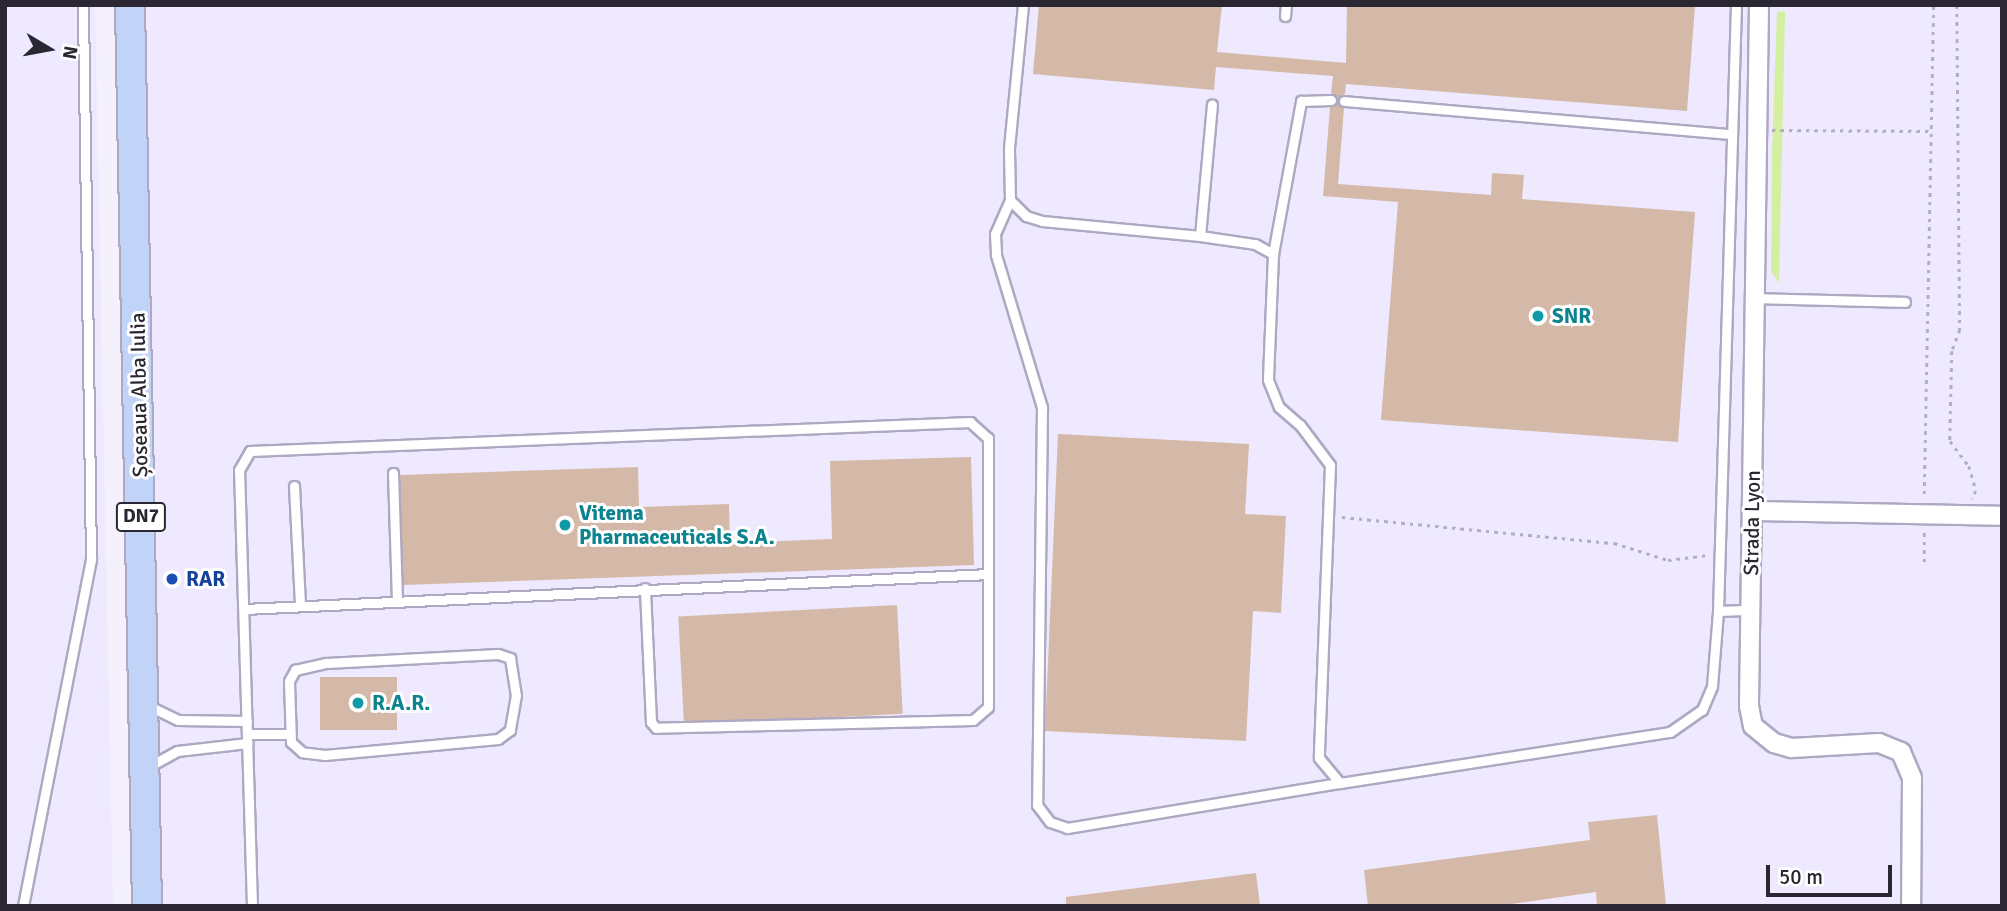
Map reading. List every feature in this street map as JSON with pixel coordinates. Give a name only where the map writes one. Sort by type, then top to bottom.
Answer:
[{"type":"main road","name":"Șoseaua Alba Iulia","points":[[130,7],[147,906]]},
{"type":"street","name":"Strada Lyon","points":[[1759,5],[1749,706],[1753,726],[1763,738],[1791,748],[1879,743],[1901,752],[1909,764],[1911,906]]},
{"type":"street","points":[[1752,511],[2002,516]]},
{"type":"lane","points":[[23,906],[91,560],[83,5]]},
{"type":"lane","points":[[1023,5],[1009,149],[1010,200],[995,234],[996,255],[1042,407],[1037,805],[1050,822],[1067,828],[1670,732],[1702,710],[1712,686],[1718,611],[1736,5]]},
{"type":"lane","points":[[1285,16],[1286,5]]},
{"type":"lane","points":[[1331,100],[1301,101],[1273,254],[1268,380],[1279,407],[1300,425],[1331,465],[1320,758],[1340,783]]},
{"type":"lane","points":[[1344,101],[1732,134]]},
{"type":"lane","points":[[1200,236],[1212,105]]},
{"type":"lane","points":[[1010,200],[1026,216],[1041,221],[1200,236],[1255,244],[1273,254]]},
{"type":"lane","points":[[1755,298],[1905,302]]},
{"type":"lane","points":[[252,906],[239,470],[250,452],[970,422],[988,438],[988,707],[974,720],[656,728],[650,722],[645,588]]},
{"type":"lane","points":[[393,473],[397,601]]},
{"type":"lane","points":[[294,486],[300,606]]},
{"type":"lane","points":[[244,609],[645,588],[988,574]]},
{"type":"lane","points":[[1718,611],[1751,610]]},
{"type":"lane","points":[[498,654],[510,658],[515,671],[515,717],[510,730],[498,739],[325,755],[294,749],[289,734],[289,681],[295,670],[308,664],[498,654]]},
{"type":"lane","points":[[145,703],[177,720],[247,721]]},
{"type":"lane","points":[[146,768],[177,751],[248,738],[289,734]]},
{"type":"path","points":[[1924,494],[1933,5]]},
{"type":"path","points":[[1958,5],[1960,330],[1952,351],[1950,441],[1969,466],[1976,491],[1965,515]]},
{"type":"path","points":[[1758,130],[1930,131]]},
{"type":"path","points":[[1331,516],[1614,542],[1668,560],[1719,553]]},
{"type":"path","points":[[1924,524],[1924,562]]},
{"type":"shaded area","points":[[5,5],[95,5],[113,906],[5,906]]},
{"type":"shaded area","points":[[136,5],[2002,5],[2002,906],[136,906]]},
{"type":"green space","points":[[1785,11],[1779,283],[1771,271],[1772,154],[1777,12]]},
{"type":"building","points":[[1039,5],[1222,5],[1217,52],[1346,63],[1347,5],[1695,5],[1687,111],[1346,84],[1345,94],[1338,98],[1331,93],[1333,76],[1216,67],[1214,90],[1033,74]]},
{"type":"building","name":"SNR","points":[[1337,103],[1344,108],[1338,184],[1491,195],[1492,173],[1524,175],[1522,199],[1695,212],[1678,442],[1381,420],[1398,202],[1323,196],[1330,107]]},
{"type":"building","points":[[1058,434],[1249,444],[1245,514],[1286,516],[1281,613],[1253,611],[1246,741],[1045,731]]},
{"type":"building","name":"Vitema Pharmaceuticals S.A.","points":[[971,457],[974,565],[403,585],[400,475],[638,467],[639,507],[729,504],[730,543],[832,539],[830,461]]},
{"type":"building","points":[[897,605],[903,714],[684,725],[678,616]]},
{"type":"building","name":"R.A.R.","points":[[320,677],[397,677],[397,730],[320,730]]},
{"type":"building","points":[[1657,815],[1666,906],[1597,906],[1596,892],[1497,906],[1368,906],[1364,870],[1590,840],[1588,822]]},
{"type":"building","points":[[1256,873],[1260,906],[1066,906],[1066,897]]},
{"type":"place","name":"SNR","points":[[1538,316]]},
{"type":"place","name":"Vitema Pharmaceuticals S.A.","points":[[565,525]]},
{"type":"place","name":"RAR","points":[[172,579]]},
{"type":"place","name":"R.A.R.","points":[[358,703]]}]
